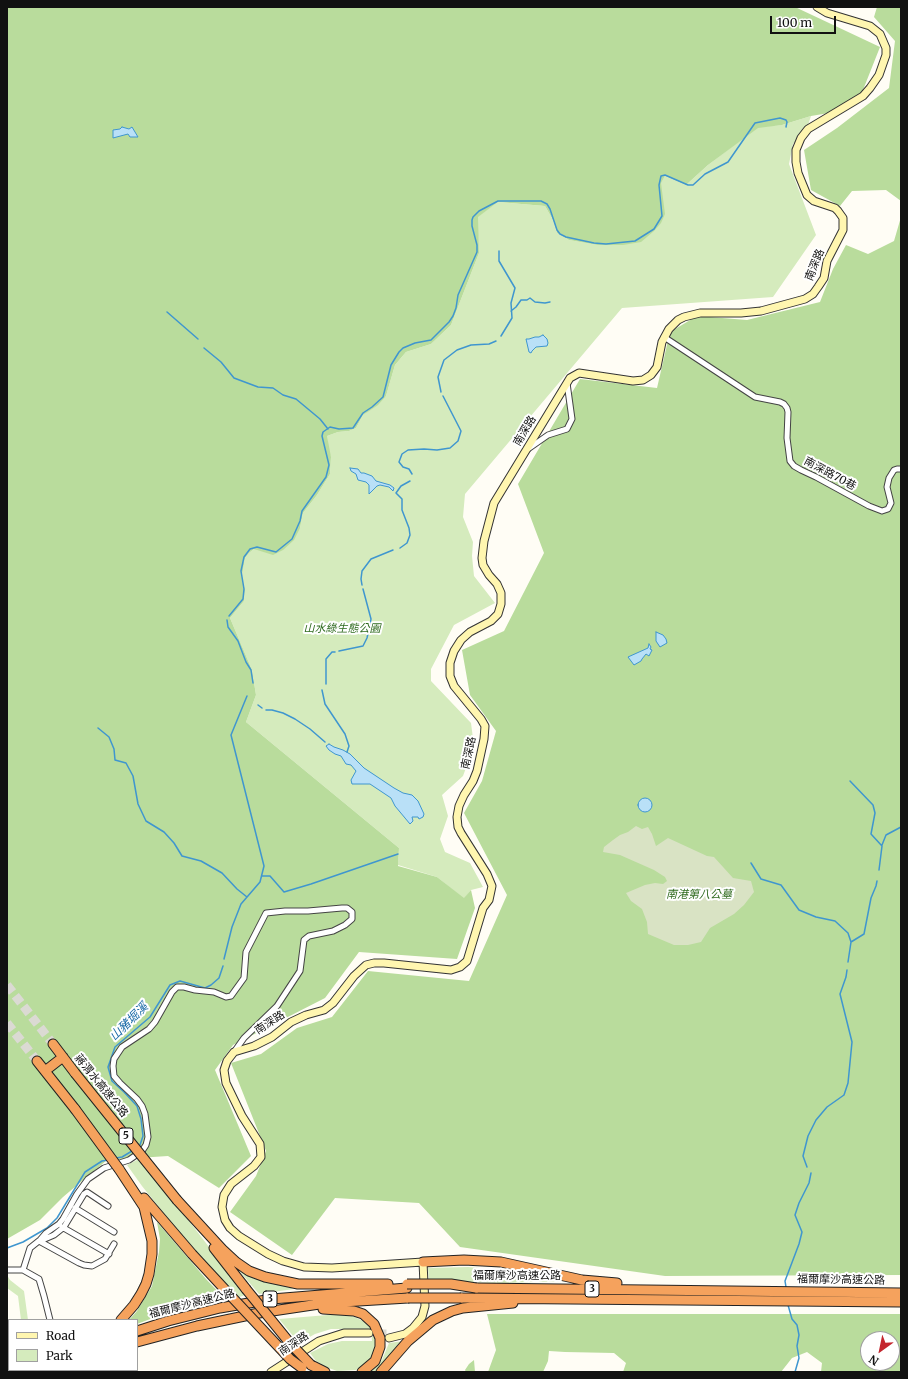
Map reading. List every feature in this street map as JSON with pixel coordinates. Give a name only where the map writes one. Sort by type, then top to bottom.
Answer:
[{"type":"highway","name":"蔣渭水高速公路","points":[[53,1044],[177,1200]]},
{"type":"highway","points":[[45,1071],[62,1057]]},
{"type":"highway","name":"5","points":[[37,1061],[120,1169]]},
{"type":"highway","points":[[120,1169],[230,1295],[290,1359],[307,1368],[325,1372]]},
{"type":"highway","points":[[120,1169],[144,1206],[150,1225],[152,1241],[149,1274],[141,1294],[131,1310],[122,1319]]},
{"type":"highway","points":[[177,1200],[289,1342],[307,1368]]},
{"type":"highway","points":[[177,1200],[222,1249],[236,1262],[249,1271],[265,1277],[298,1284],[407,1290]]},
{"type":"highway","points":[[422,1262],[470,1260],[501,1262],[582,1280],[708,1290]]},
{"type":"highway","name":"福爾摩沙高速公路","points":[[138,1342],[221,1320],[451,1284],[476,1288],[738,1290],[864,1297],[901,1302]]},
{"type":"highway","name":"福爾摩沙高速公路","points":[[138,1331],[168,1321],[220,1308],[272,1299],[407,1290],[461,1298],[565,1298],[715,1301],[864,1297],[901,1293]]},
{"type":"highway","points":[[381,1372],[417,1332],[433,1320],[452,1311],[464,1308],[565,1298]]},
{"type":"highway","points":[[293,1308],[354,1311],[369,1319],[374,1324],[380,1338],[380,1347],[375,1361],[362,1372]]},
{"type":"highway","points":[[57,1372],[61,1371]]},
{"type":"main road","name":"南深路","points":[[234,1052],[254,1046],[272,1037],[291,1022],[306,1015],[324,1010],[333,1003],[354,976],[366,965],[384,963],[451,970],[460,967],[467,961],[483,908],[489,900],[492,886],[487,874],[461,833],[458,826],[457,817],[459,806],[477,771],[484,739],[485,726],[454,686],[450,676],[450,663],[454,651],[465,636],[492,621],[498,614],[501,604],[501,593],[497,584],[489,576],[483,565],[482,558],[483,547],[494,503],[570,378],[579,373],[633,381],[643,380],[651,375],[657,367],[664,336],[678,320],[691,314],[700,313],[741,313],[761,311],[805,299],[813,294],[824,278],[827,261],[843,230],[842,218],[835,208],[814,201],[806,195],[798,172],[796,150],[804,133],[863,96],[878,75],[886,55],[886,48],[880,34],[870,26],[827,13],[817,7]]},
{"type":"main road","points":[[234,1052],[227,1061],[224,1070],[226,1083],[242,1116],[260,1144],[261,1157],[254,1166],[231,1184],[224,1195],[222,1207],[225,1220],[230,1228],[239,1236],[268,1254],[283,1261],[304,1267],[332,1268],[422,1262],[424,1311],[422,1317],[413,1328],[405,1334],[389,1335]]},
{"type":"main road","name":"南深路","points":[[271,1372],[313,1344],[332,1336],[344,1333],[369,1335]]},
{"type":"street","name":"南深路70巷","points":[[664,336],[755,397],[784,404],[788,408],[787,438],[790,461],[794,466],[801,470],[868,506],[882,511],[888,509],[891,503],[888,487],[889,478],[894,470],[901,469]]},
{"type":"street","points":[[526,451],[548,435],[567,429],[572,419],[567,383]]},
{"type":"street","points":[[23,1270],[30,1248],[46,1233],[59,1224],[88,1179],[104,1168],[129,1160],[142,1151],[146,1145],[148,1137],[145,1114],[137,1099],[114,1076],[114,1059],[122,1047],[148,1029],[155,1022],[172,992],[177,987],[184,987],[214,992],[226,998],[231,996],[244,978],[246,952],[266,913],[347,908],[352,912],[352,919],[345,925],[333,931],[309,936],[304,940],[300,970],[289,988],[277,1006],[244,1038],[234,1052]]},
{"type":"street","points":[[38,1241],[54,1235],[62,1227],[87,1192],[108,1206]]},
{"type":"street","points":[[75,1208],[114,1232]]},
{"type":"street","points":[[62,1227],[109,1254]]},
{"type":"street","points":[[38,1241],[84,1265],[92,1266],[100,1263],[109,1254],[114,1244]]},
{"type":"street","points":[[7,1270],[23,1270],[39,1279],[50,1319]]},
{"type":"green space","points":[[7,7],[795,7],[880,47],[861,95],[829,113],[811,116],[782,125],[758,128],[708,165],[686,185],[665,176],[661,183],[665,214],[661,223],[641,242],[623,245],[597,245],[569,240],[557,233],[553,220],[545,206],[498,202],[478,217],[479,253],[451,325],[431,344],[406,352],[395,365],[386,396],[378,405],[363,415],[356,428],[327,436],[331,457],[330,474],[317,495],[303,513],[300,528],[294,540],[283,550],[273,555],[254,549],[245,558],[242,576],[245,590],[244,601],[230,618],[252,670],[256,695],[246,722],[399,848],[398,866],[437,877],[464,898],[471,890],[475,908],[457,959],[359,952],[325,998],[233,1045],[215,1070],[251,1156],[219,1188],[168,1156],[107,1160],[63,1197],[40,1220],[7,1239]]},
{"type":"green space","points":[[877,7],[901,7],[901,201],[886,190],[852,191],[840,206],[811,190],[804,150],[837,128],[889,88],[895,41],[874,17]]},
{"type":"green space","name":"山水綠生態公園","points":[[811,116],[807,128],[793,144],[789,164],[816,235],[773,297],[622,308],[465,494],[463,517],[473,542],[472,556],[474,576],[495,603],[454,625],[431,669],[431,681],[471,723],[474,746],[463,776],[442,795],[448,816],[440,839],[445,852],[470,863],[483,887],[471,890],[464,899],[437,877],[398,865],[399,848],[246,722],[256,695],[252,670],[230,618],[244,601],[245,590],[242,576],[245,558],[254,549],[300,528],[303,513],[317,495],[330,474],[331,457],[328,451],[327,436],[356,428],[363,415],[386,396],[395,365],[406,352],[431,344],[451,325],[479,253],[477,217],[498,202],[545,206],[553,220],[557,233],[569,240],[597,245],[623,245],[665,176],[686,185],[708,165],[758,127],[782,125]]},
{"type":"green space","points":[[901,217],[901,1275],[665,1276],[460,1247],[419,1203],[335,1198],[292,1255],[230,1212],[256,1176],[266,1151],[231,1063],[261,1054],[297,1028],[332,1017],[368,971],[469,981],[507,895],[464,813],[482,781],[496,731],[470,695],[462,650],[504,631],[544,553],[518,484],[580,379],[657,388],[670,332],[697,316],[747,320],[820,302],[833,269],[846,245],[868,254],[894,241]]},
{"type":"green space","name":"南港第八公墓","points":[[636,826],[642,829],[648,827],[656,846],[668,838],[707,856],[714,857],[733,878],[751,881],[754,892],[744,905],[734,914],[710,928],[701,942],[688,945],[674,945],[648,934],[647,922],[642,909],[631,901],[626,893],[645,885],[655,883],[663,884],[667,881],[665,877],[654,870],[620,855],[603,852],[604,847],[620,835],[628,832]]},
{"type":"green space","points":[[139,1159],[246,1295],[239,1297],[219,1278],[185,1240],[142,1186],[127,1165]]},
{"type":"green space","points":[[157,1222],[226,1300],[205,1304],[138,1324],[138,1319],[130,1319],[137,1311],[152,1286],[160,1239]]},
{"type":"green space","points":[[236,1267],[272,1283],[294,1289],[259,1294]]},
{"type":"green space","points":[[468,1267],[525,1272],[565,1281],[504,1283],[429,1281],[428,1268]]},
{"type":"green space","points":[[7,1275],[10,1280],[24,1291],[28,1319],[21,1319],[18,1296],[7,1288]]},
{"type":"green space","points":[[340,1314],[352,1316],[363,1321],[373,1329],[377,1345],[372,1360],[356,1370],[337,1371],[326,1367],[316,1361],[310,1353],[328,1344],[342,1341],[372,1341],[371,1332],[352,1329],[331,1329],[315,1334],[299,1343],[279,1319]]},
{"type":"green space","points":[[487,1314],[901,1314],[901,1372],[821,1372],[822,1363],[807,1352],[792,1358],[781,1372],[623,1372],[626,1363],[614,1353],[549,1351],[548,1361],[543,1372],[488,1372],[496,1350]]},
{"type":"green space","points":[[404,1341],[378,1371],[371,1372],[382,1360],[389,1343]]},
{"type":"green space","points":[[474,1360],[475,1372],[466,1372],[465,1370],[469,1364]]},
{"type":"water","points":[[122,127],[129,129],[132,127],[138,137],[130,137],[128,134],[113,138],[113,130],[120,129]]},
{"type":"water","points":[[543,335],[547,339],[547,346],[536,347],[531,353],[529,352],[526,339]]},
{"type":"water","points":[[350,468],[358,469],[361,473],[372,476],[376,481],[390,485],[394,488],[393,491],[389,487],[380,485],[369,494],[369,485],[366,482],[358,480],[356,474],[351,471]]},
{"type":"water","points":[[656,632],[663,635],[667,643],[660,647],[656,641]]},
{"type":"water","points":[[649,644],[651,647],[650,649],[652,650],[649,656],[646,654],[641,661],[634,665],[628,657],[648,648]]},
{"type":"water","points":[[329,744],[350,754],[364,768],[394,788],[403,793],[412,795],[418,801],[424,814],[423,817],[419,819],[418,817],[412,817],[413,821],[410,824],[395,806],[391,798],[370,784],[352,784],[351,780],[356,771],[351,765],[346,764],[341,756],[329,750],[326,746]]},
{"type":"water","points":[[642,798],[648,798],[652,802],[652,808],[648,812],[642,812],[638,808],[638,802]]},
{"type":"waterway","points":[[229,616],[243,599],[244,589],[241,571],[244,557],[250,549],[257,547],[276,552],[292,539],[300,521],[302,511],[326,477],[329,465],[322,436],[323,432],[330,427],[339,429],[353,428],[363,413],[383,397],[391,365],[399,352],[403,348],[415,343],[431,340],[453,316],[458,295],[477,252],[472,220],[479,211],[498,201],[541,201],[547,204],[550,209],[557,230],[560,234],[566,237],[606,244],[635,241],[654,229],[662,216],[659,185],[661,176],[665,175],[688,185],[693,185],[705,174],[728,162],[755,123],[780,118],[786,120],[786,127]]},
{"type":"waterway","name":"山豬堀溪","points":[[499,251],[499,261],[515,288],[511,303],[512,318],[501,336]]},
{"type":"waterway","points":[[511,311],[521,300],[527,300],[530,298],[535,302],[550,302]]},
{"type":"waterway","points":[[167,312],[198,339]]},
{"type":"waterway","name":"山豬堀溪","points":[[441,392],[438,377],[444,360],[457,350],[471,345],[489,344],[496,341]]},
{"type":"waterway","points":[[204,348],[221,362],[234,378],[258,387],[273,388],[283,395],[296,399],[320,419],[328,429]]},
{"type":"waterway","name":"山豬堀溪","points":[[412,474],[409,469],[403,467],[399,462],[402,454],[408,450],[437,450],[450,448],[458,441],[461,431],[443,396]]},
{"type":"waterway","name":"山豬堀溪","points":[[400,548],[407,543],[410,535],[402,510],[402,499],[396,493],[401,486],[410,481]]},
{"type":"waterway","name":"山豬堀溪","points":[[362,585],[362,571],[371,559],[393,550]]},
{"type":"waterway","name":"山豬堀溪","points":[[363,589],[371,619],[370,625]]},
{"type":"waterway","points":[[227,620],[228,627],[238,641],[246,662],[251,670],[253,683]]},
{"type":"waterway","name":"山豬堀溪","points":[[339,651],[363,646],[369,629]]},
{"type":"waterway","name":"山豬堀溪","points":[[326,684],[326,659],[332,652],[335,652]]},
{"type":"waterway","name":"山豬堀溪","points":[[322,690],[325,704],[345,734],[349,746],[347,752]]},
{"type":"waterway","name":"山豬堀溪","points":[[224,959],[232,927],[241,904],[260,882],[264,866],[231,735],[247,696]]},
{"type":"waterway","name":"山豬堀溪","points":[[258,705],[262,708]]},
{"type":"waterway","name":"山豬堀溪","points":[[266,710],[283,713],[295,719],[325,742]]},
{"type":"waterway","points":[[98,728],[109,737],[114,749],[115,760],[126,763],[133,776],[138,804],[146,821],[164,832],[174,843],[182,856],[201,861],[222,873],[247,897]]},
{"type":"waterway","points":[[850,781],[873,805],[875,813],[871,834],[882,846],[879,870]]},
{"type":"waterway","points":[[882,845],[886,835],[901,827]]},
{"type":"waterway","points":[[262,876],[270,876],[284,892],[398,854]]},
{"type":"waterway","points":[[751,863],[761,879],[781,885],[799,910],[816,917],[835,921],[848,933],[851,942]]},
{"type":"waterway","points":[[848,962],[851,942],[864,934],[871,898],[877,881]]},
{"type":"waterway","name":"山豬堀溪","points":[[139,1146],[143,1136],[141,1119],[137,1106],[112,1081],[108,1067],[115,1047],[150,1017],[170,985],[180,981],[205,988],[219,978],[223,966]]},
{"type":"waterway","points":[[807,1167],[803,1156],[808,1136],[816,1120],[827,1107],[844,1095],[848,1083],[852,1042],[840,994],[847,970]]},
{"type":"waterway","name":"山豬堀溪","points":[[116,1158],[122,1157],[132,1151]]},
{"type":"waterway","name":"山豬堀溪","points":[[7,1248],[23,1242],[47,1228],[57,1218],[85,1172],[102,1161],[108,1160]]},
{"type":"waterway","points":[[786,1287],[785,1281],[802,1232],[795,1215],[809,1183],[811,1173]]},
{"type":"waterway","points":[[788,1305],[792,1319],[797,1325],[799,1335],[797,1346],[799,1358],[795,1372]]},
{"type":"tunnel","points":[[7,985],[53,1044]]},
{"type":"tunnel","points":[[7,1023],[37,1061]]},
{"type":"tunnel","points":[[369,1333],[389,1333]]}]
